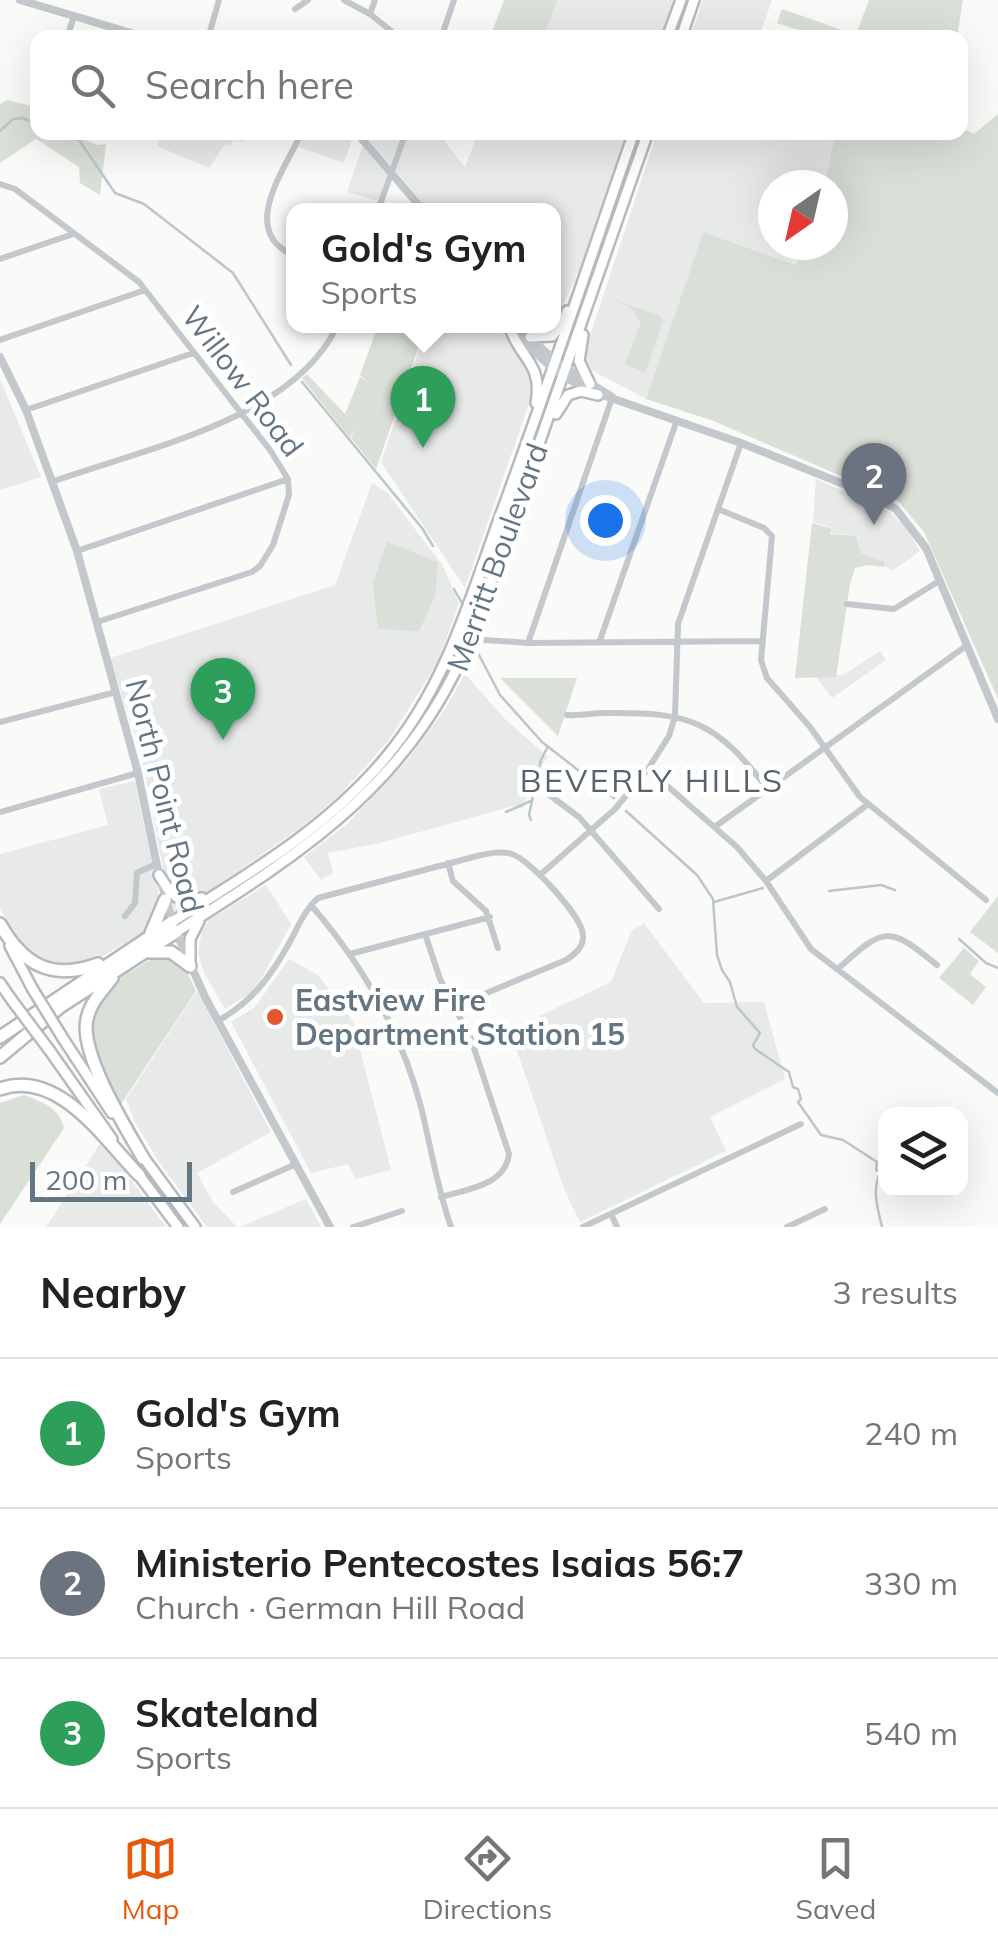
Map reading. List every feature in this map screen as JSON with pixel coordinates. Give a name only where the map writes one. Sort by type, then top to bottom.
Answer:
[{"type":"highway","points":[[149,936],[165,900]]},
{"type":"highway","points":[[0,925],[21,954],[55,971],[77,970],[120,955]]},
{"type":"highway","points":[[0,1034],[149,936],[174,927]]},
{"type":"highway","points":[[0,1056],[60,1007],[146,952],[174,927]]},
{"type":"highway","points":[[146,952],[169,951],[190,966]]},
{"type":"highway","points":[[118,970],[91,1007],[86,1040],[119,1115],[144,1158]]},
{"type":"highway","points":[[0,1090],[27,1084],[50,1091],[76,1111],[139,1175]]},
{"type":"main road","points":[[671,30],[680,0]]},
{"type":"main road","points":[[684,30],[694,0]]},
{"type":"main road","name":"Merritt Boulevard","points":[[174,927],[218,891],[302,836],[364,782],[418,713],[471,606],[631,140]]},
{"type":"main road","name":"Merritt Boulevard","points":[[174,927],[203,915],[311,842],[370,793],[412,744],[454,676],[471,639],[645,140]]},
{"type":"main road","points":[[561,324],[583,268],[587,269]]},
{"type":"main road","points":[[589,302],[578,361],[590,384]]},
{"type":"main road","points":[[515,333],[536,371],[536,415]]},
{"type":"main road","points":[[530,337],[548,337],[554,333]]},
{"type":"main road","points":[[537,449],[543,448],[563,399],[581,391],[598,395]]},
{"type":"main road","points":[[471,606],[465,632],[471,639]]},
{"type":"main road","points":[[454,676],[464,641],[460,634]]},
{"type":"main road","points":[[157,869],[170,892],[182,900],[218,891]]},
{"type":"main road","points":[[190,966],[190,938],[203,915]]},
{"type":"main road","points":[[0,925],[64,1040],[194,1227]]},
{"type":"main road","points":[[0,983],[178,1227]]},
{"type":"street","points":[[20,0],[121,30]]},
{"type":"street","points":[[211,30],[220,0]]},
{"type":"street","points":[[295,9],[308,0]]},
{"type":"street","points":[[344,0],[390,30]]},
{"type":"street","points":[[370,14],[376,0]]},
{"type":"street","points":[[443,30],[454,0]]},
{"type":"street","points":[[70,30],[74,16]]},
{"type":"street","points":[[286,250],[272,240],[265,218],[270,198],[298,140]]},
{"type":"street","points":[[363,140],[417,203]]},
{"type":"street","points":[[381,203],[403,140]]},
{"type":"street","name":"Willow Road","points":[[0,184],[16,190],[146,290],[280,464],[288,480],[289,495],[273,545],[256,570],[98,622]]},
{"type":"street","points":[[0,260],[74,233]]},
{"type":"street","points":[[0,340],[146,290]]},
{"type":"street","points":[[54,481],[242,416],[305,368],[333,333]]},
{"type":"street","points":[[519,333],[564,373],[598,395],[612,397]]},
{"type":"street","points":[[523,333],[555,366]]},
{"type":"street","points":[[26,410],[193,353]]},
{"type":"street","name":"North Point Road","points":[[0,356],[26,410],[77,551],[138,773],[157,869],[174,927],[218,1020],[330,1227]]},
{"type":"street","points":[[564,373],[612,397],[866,493],[896,510],[921,539],[998,718]]},
{"type":"street","points":[[528,643],[612,397]]},
{"type":"street","points":[[599,643],[677,420]]},
{"type":"street","points":[[540,875],[615,809],[666,742],[675,716],[681,616],[740,443]]},
{"type":"street","points":[[77,551],[288,480]]},
{"type":"street","points":[[718,509],[764,528],[772,536],[761,660],[767,678],[868,804],[986,900]]},
{"type":"street","points":[[847,604],[894,609],[939,581]]},
{"type":"street","points":[[471,639],[528,643],[763,641]]},
{"type":"street","points":[[716,826],[966,646]]},
{"type":"street","points":[[0,722],[116,692]]},
{"type":"street","points":[[567,715],[675,716],[702,724],[740,754],[767,788]]},
{"type":"street","points":[[648,769],[716,826],[766,881],[812,949],[998,1094]]},
{"type":"street","points":[[0,812],[138,773]]},
{"type":"street","points":[[544,791],[592,830],[659,909]]},
{"type":"street","points":[[766,881],[868,804]]},
{"type":"street","points":[[218,1020],[264,986],[311,905],[324,896],[502,852],[524,860],[580,924],[584,938],[566,960],[455,1006]]},
{"type":"street","points":[[448,864],[456,884],[490,917],[498,948]]},
{"type":"street","points":[[125,916],[135,903],[136,875],[141,868],[157,869]]},
{"type":"street","points":[[311,905],[383,1004],[411,1076],[451,1227]]},
{"type":"street","points":[[350,954],[490,917]]},
{"type":"street","points":[[426,934],[440,979],[476,1052],[509,1159],[494,1180],[441,1197]]},
{"type":"street","points":[[839,968],[869,943],[890,935],[905,939],[937,964]]},
{"type":"street","points":[[583,1227],[801,1124]]},
{"type":"street","points":[[233,1192],[296,1164]]},
{"type":"street","points":[[787,1227],[824,1209]]},
{"type":"street","points":[[353,1227],[402,1212]]},
{"type":"street","points":[[611,1214],[617,1227]]},
{"type":"shaded area","points":[[504,0],[557,0],[546,30],[493,30]]},
{"type":"shaded area","points":[[556,0],[674,0],[663,30],[547,30]]},
{"type":"shaded area","points":[[703,0],[772,0],[761,30],[692,30]]},
{"type":"shaded area","points":[[869,0],[963,0],[958,30],[858,30]]},
{"type":"shaded area","points":[[782,9],[842,30],[798,30],[777,23]]},
{"type":"shaded area","points":[[7,100],[30,106],[30,140],[34,140],[0,163],[0,104]]},
{"type":"shaded area","points":[[998,114],[998,699],[924,532],[897,500],[711,420],[646,399],[703,232],[758,252],[758,260],[782,260],[796,265],[798,260],[848,260],[848,170],[828,170],[834,140],[968,140],[968,131],[974,134]]},
{"type":"shaded area","points":[[38,140],[106,144],[100,195],[80,183],[79,167]]},
{"type":"shaded area","points":[[159,140],[233,140],[231,146],[225,144],[209,168],[157,146]]},
{"type":"shaded area","points":[[302,140],[352,140],[344,163],[299,147]]},
{"type":"shaded area","points":[[369,140],[444,140],[465,167],[475,140],[626,140],[581,267],[561,308],[561,203],[423,203]]},
{"type":"shaded area","points":[[655,140],[834,140],[828,170],[758,170],[758,252],[703,232],[646,399],[591,370],[586,348]]},
{"type":"shaded area","points":[[363,145],[387,174],[378,201],[347,192]]},
{"type":"shaded area","points":[[615,300],[660,316],[663,321],[645,373],[625,364],[641,322],[631,308]]},
{"type":"shaded area","points":[[375,333],[424,333],[376,469],[351,438],[356,425],[350,438],[302,378],[307,374],[345,414],[360,377],[367,382],[360,375]]},
{"type":"shaded area","points":[[425,333],[502,333],[530,369],[534,389],[465,588],[381,462]]},
{"type":"shaded area","points":[[0,379],[41,477],[0,490]]},
{"type":"shaded area","points":[[816,479],[890,512],[920,551],[892,571],[884,565],[853,560],[856,536],[830,533],[830,527],[813,522]]},
{"type":"shaded area","points":[[372,483],[387,492],[443,566],[459,603],[438,662],[389,740],[340,795],[300,828],[176,914],[165,879],[143,762],[110,658],[335,585]]},
{"type":"shaded area","points":[[812,523],[830,528],[830,534],[856,536],[861,553],[884,562],[885,567],[855,568],[836,677],[795,678]]},
{"type":"shaded area","points":[[387,542],[438,562],[435,596],[419,631],[378,629],[373,583]]},
{"type":"shaded area","points":[[880,651],[886,660],[832,698],[816,677],[843,675]]},
{"type":"shaded area","points":[[465,674],[505,719],[548,757],[534,775],[523,808],[510,807],[380,843],[328,853],[333,873],[321,880],[304,857],[347,824],[406,762]]},
{"type":"shaded area","points":[[500,678],[577,678],[558,736]]},
{"type":"shaded area","points":[[135,781],[160,900],[158,918],[142,934],[88,964],[60,966],[39,960],[19,944],[0,908],[0,854],[108,825],[99,789]]},
{"type":"shaded area","points":[[266,885],[291,924],[255,990],[225,1009],[204,973],[198,953],[202,931],[209,920]]},
{"type":"shaded area","points":[[998,896],[998,953],[970,932]]},
{"type":"shaded area","points":[[644,923],[704,1003],[764,1002],[785,1079],[710,1117],[726,1151],[580,1222],[564,1189],[510,1030],[611,982],[631,932]]},
{"type":"shaded area","points":[[964,948],[979,961],[970,974],[986,987],[973,1005],[939,978]]},
{"type":"shaded area","points":[[166,953],[182,961],[196,991],[119,1107],[95,1050],[92,1016],[98,1000],[111,985]]},
{"type":"shaded area","points":[[289,959],[318,975],[353,1022],[391,1170],[356,1179],[348,1164],[311,1173],[231,1022],[255,1007]]},
{"type":"shaded area","points":[[197,991],[271,1132],[197,1173],[213,1202],[237,1227],[207,1227],[157,1159],[126,1099]]},
{"type":"shaded area","points":[[24,1095],[54,1110],[64,1128],[0,1224],[0,1103]]},
{"type":"shaded area","points":[[102,1141],[166,1227],[46,1227]]},
{"type":"shaded area","points":[[306,1199],[321,1227],[240,1227],[296,1203]]},
{"type":"waterway","points":[[0,131],[13,119],[30,121]]},
{"type":"waterway","points":[[79,140],[115,193],[144,204],[233,273],[291,365]]},
{"type":"waterway","points":[[302,382],[433,546]]},
{"type":"waterway","points":[[454,589],[462,603]]},
{"type":"waterway","points":[[478,653],[500,695],[542,742],[614,798]]},
{"type":"waterway","points":[[531,820],[541,760],[547,748]]},
{"type":"waterway","points":[[506,812],[531,801]]},
{"type":"waterway","points":[[626,811],[697,875],[713,899],[717,955],[737,1007],[760,1033],[753,1045],[755,1049],[789,1072],[793,1087],[798,1089],[798,1102],[821,1135],[843,1140],[877,1162],[876,1170],[881,1172],[876,1199],[882,1227]]},
{"type":"waterway","points":[[829,891],[881,885],[895,890]]},
{"type":"waterway","points":[[714,902],[763,888]]},
{"type":"waterway","points":[[959,939],[986,963],[998,968]]},
{"type":"place","name":"Gold's Gym","points":[[423,448]]},
{"type":"place","name":"Ministerio Pentecostes Isaias 56:7","points":[[874,525]]},
{"type":"place","name":"Skateland","points":[[223,740]]},
{"type":"place","name":"Eastview Fire Department Station 15","points":[[275,1017]]},
{"type":"district","name":"BEVERLY HILLS","points":[[652,780]]}]
